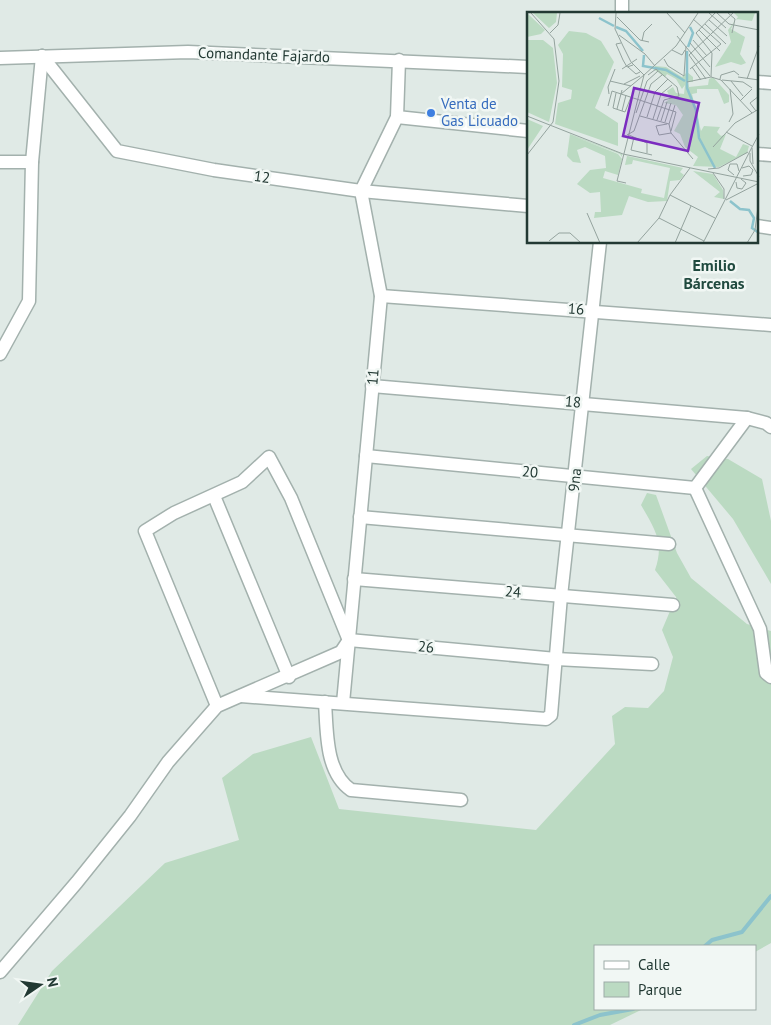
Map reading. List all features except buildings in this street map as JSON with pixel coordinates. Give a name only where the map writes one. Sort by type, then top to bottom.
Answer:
[{"type":"street","name":"Comandante Fajardo","points":[[0,58],[188,52],[527,67]]},
{"type":"street","points":[[0,354],[29,301],[32,162],[42,56]]},
{"type":"street","name":"12","points":[[42,56],[116,152],[214,170],[361,192],[527,206]]},
{"type":"street","points":[[361,192],[397,117],[399,60]]},
{"type":"street","points":[[758,82],[771,83]]},
{"type":"street","points":[[397,117],[527,131]]},
{"type":"street","points":[[758,154],[771,155]]},
{"type":"street","points":[[0,162],[32,162]]},
{"type":"street","name":"11","points":[[343,703],[381,296],[361,192]]},
{"type":"street","points":[[758,226],[771,228]]},
{"type":"street","name":"9na","points":[[343,703],[546,719],[551,714],[561,596],[576,476],[600,244]]},
{"type":"street","name":"16","points":[[381,296],[593,310],[771,325]]},
{"type":"street","name":"18","points":[[372,386],[747,418],[771,426]]},
{"type":"street","points":[[747,418],[695,488],[760,629],[766,673],[771,677]]},
{"type":"street","name":"20","points":[[366,456],[695,488]]},
{"type":"street","points":[[0,972],[77,882],[130,816],[168,762],[217,706],[289,677],[341,652],[349,640],[292,498],[269,457],[242,482],[174,513],[145,531],[217,706]]},
{"type":"street","points":[[214,496],[289,677]]},
{"type":"street","points":[[360,517],[669,544]]},
{"type":"street","name":"24","points":[[354,579],[673,605]]},
{"type":"street","name":"26","points":[[349,640],[556,659],[652,664]]},
{"type":"street","points":[[241,696],[343,703]]},
{"type":"street","points":[[325,702],[328,748],[342,784],[351,790],[461,800]]},
{"type":"green space","points":[[707,456],[728,459],[762,479],[771,521],[771,584],[733,519],[691,469]]},
{"type":"green space","points":[[647,493],[656,495],[677,553],[691,578],[747,624],[771,631],[771,943],[756,951],[756,945],[594,945],[594,1010],[641,1010],[610,1025],[18,1025],[52,971],[165,863],[239,840],[222,778],[253,754],[311,737],[339,809],[536,830],[615,744],[612,716],[625,707],[648,708],[664,691],[673,657],[662,630],[670,611],[679,607],[676,597],[655,570],[659,551],[657,536],[641,505]]},
{"type":"waterway","points":[[706,945],[712,940],[742,932],[771,896]]},
{"type":"waterway","points":[[574,1025],[600,1015],[628,1010]]},
{"type":"place","name":"Venta de Gas Licuado","points":[[431,113]]},
{"type":"district","name":"Emilio Bárcenas","points":[[714,274]]}]
